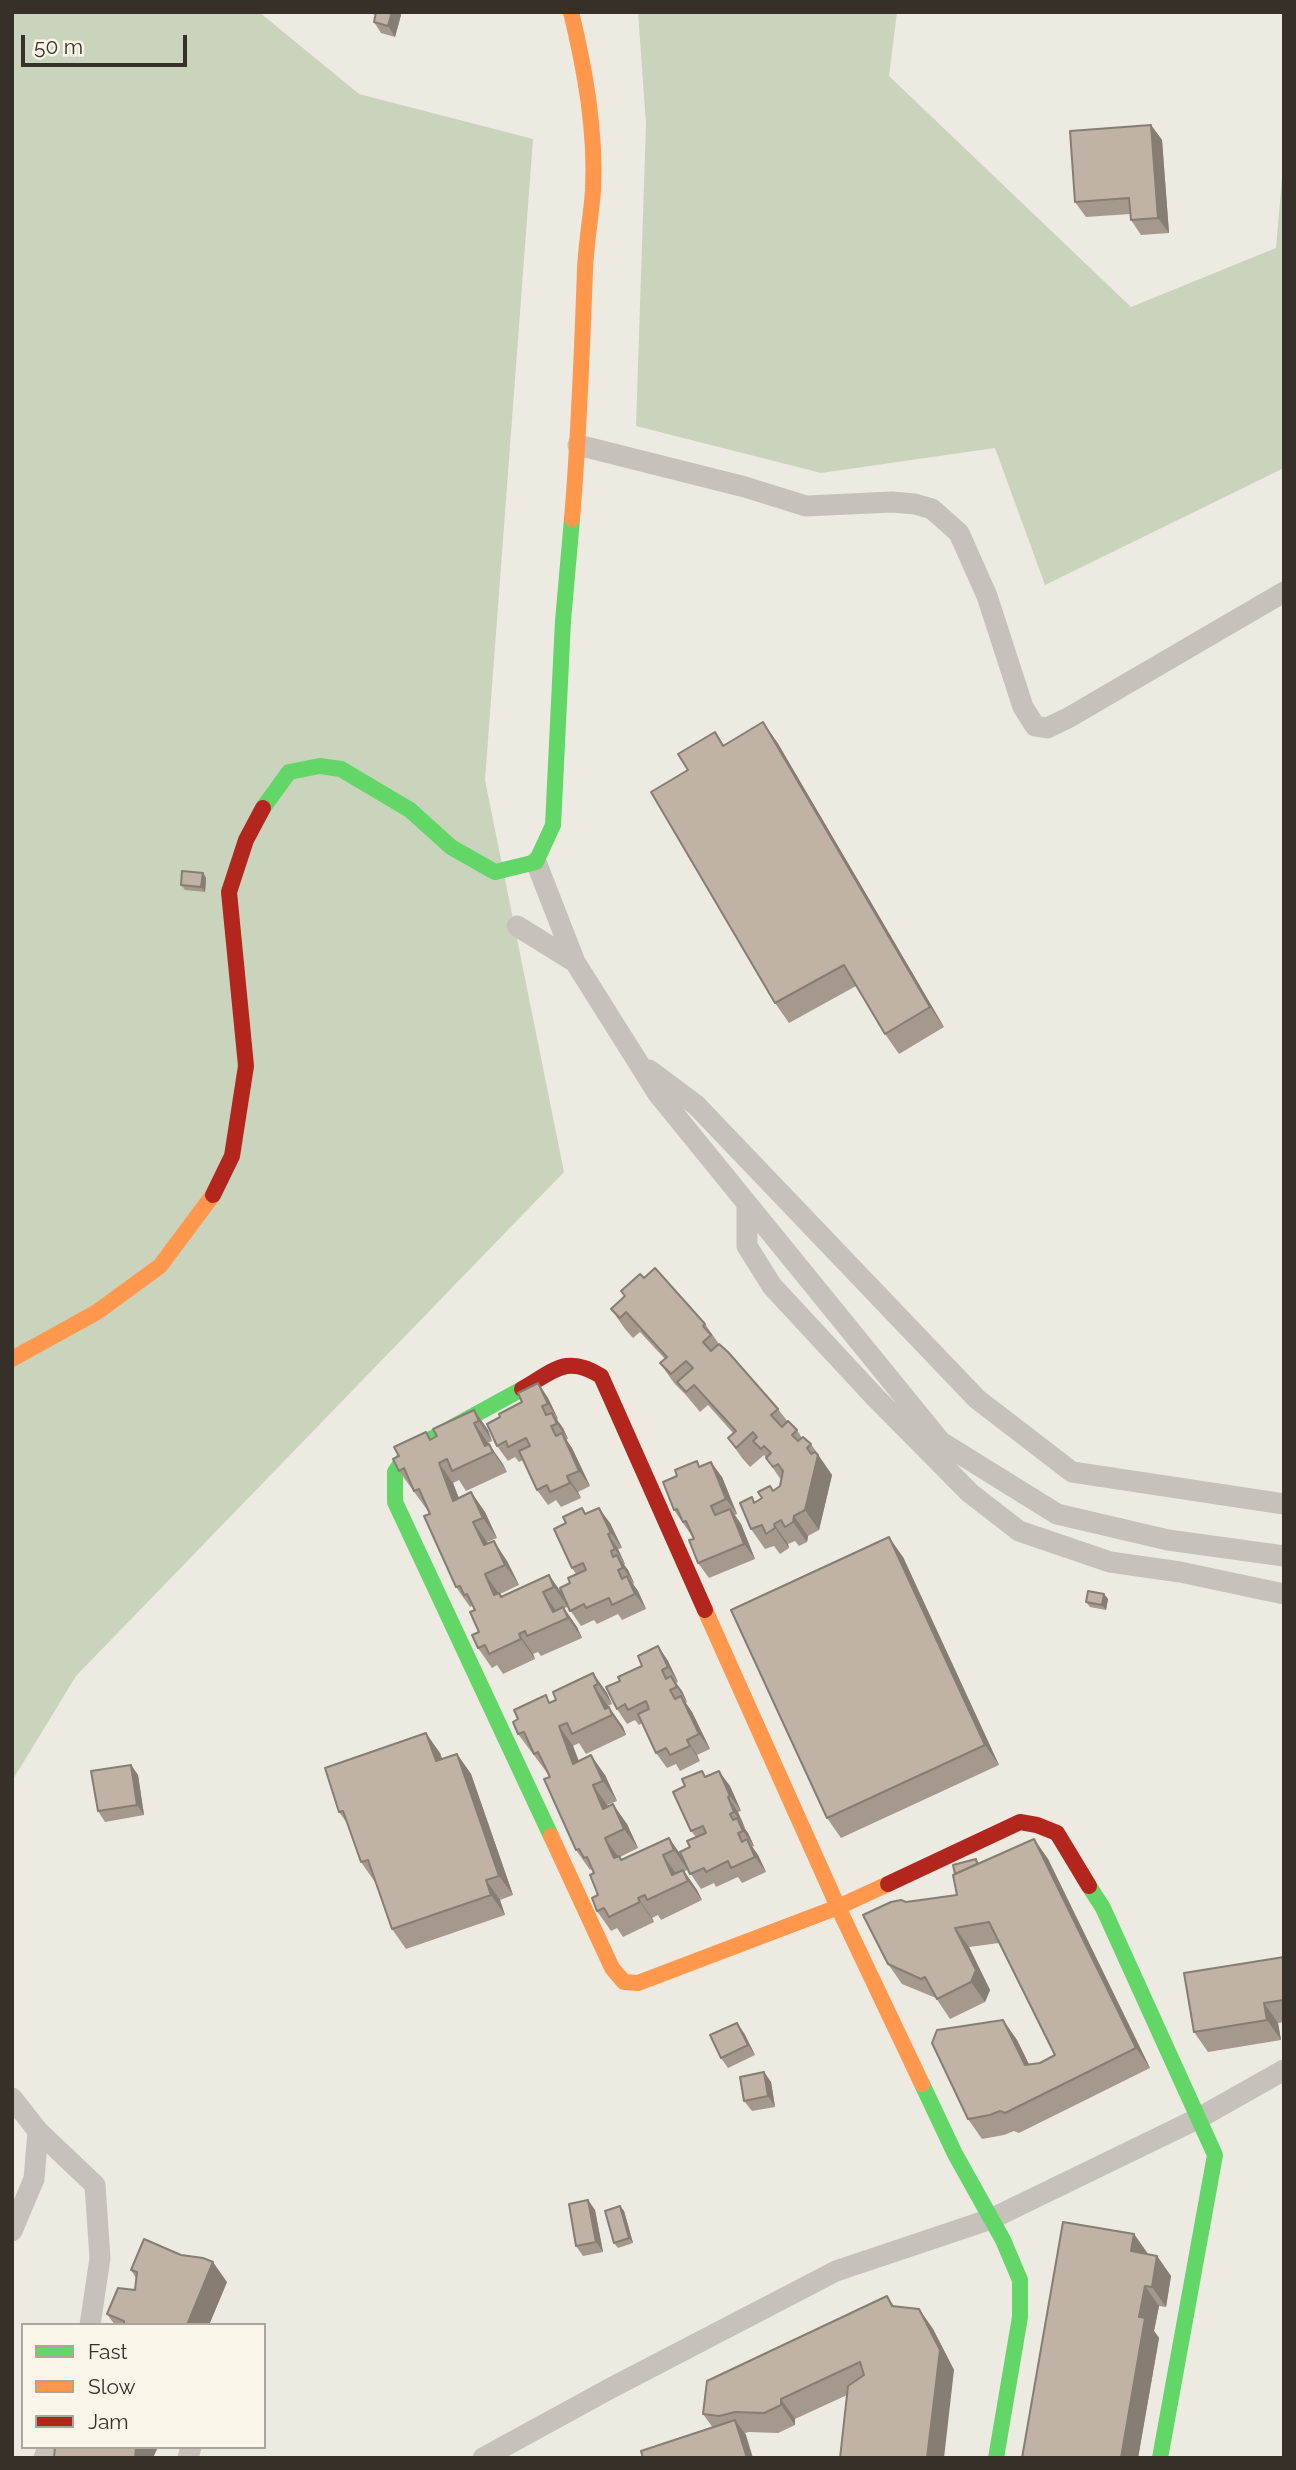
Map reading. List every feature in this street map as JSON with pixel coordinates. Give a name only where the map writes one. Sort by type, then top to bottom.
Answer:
[{"type":"street","points":[[572,12],[592,124],[593,190],[586,250],[578,445],[563,621],[553,825],[536,862],[575,962],[657,1094],[941,1442],[1057,1514],[1168,1540],[1284,1556]]},
{"type":"street","points":[[578,445],[745,487],[806,506],[892,502],[932,509],[959,533],[987,596],[1023,707],[1035,726],[1047,728],[1068,718],[1284,592]]},
{"type":"street","points":[[12,1359],[97,1312],[160,1266],[209,1203],[232,1156],[246,1066],[229,892],[246,840],[270,796],[289,772],[320,766],[341,768],[410,810],[451,847],[495,872],[536,862]]},
{"type":"street","points":[[517,926],[575,962]]},
{"type":"street","points":[[636,1060],[696,1105],[977,1399],[1072,1472],[1284,1504]]},
{"type":"street","points":[[747,1204],[747,1246],[772,1286],[874,1396],[970,1493],[1018,1531],[1110,1562],[1284,1594]]},
{"type":"street","points":[[996,2458],[1020,2317],[1020,2280],[991,2219],[955,2154],[838,1907],[601,1376],[585,1366],[567,1364],[409,1451],[395,1472],[395,1502],[612,1968],[624,1982],[638,1983],[838,1907],[1020,1822],[1057,1833],[1103,1908],[1214,2155],[1160,2458]]},
{"type":"street","points":[[483,2458],[836,2271],[991,2219],[1199,2118],[1284,2070]]},
{"type":"street","points":[[12,2098],[38,2131],[96,2185],[100,2258],[90,2323]]},
{"type":"street","points":[[12,2231],[34,2179],[38,2131]]},
{"type":"green space","points":[[12,12],[259,12],[359,94],[533,139],[485,780],[564,1172],[76,1676],[12,1781]]},
{"type":"green space","points":[[638,12],[897,12],[889,76],[1131,307],[1276,248],[1284,155],[1284,468],[1045,585],[995,448],[821,473],[636,426],[646,124]]},
{"type":"building","points":[[376,12],[392,12],[388,26],[374,22]]},
{"type":"building","points":[[1151,125],[1158,218],[1131,220],[1129,198],[1075,202],[1070,131]]},
{"type":"building","points":[[763,722],[930,1007],[885,1034],[844,965],[775,1003],[651,792],[688,770],[678,754],[715,732],[723,746]]},
{"type":"building","points":[[182,871],[203,873],[201,887],[181,885]]},
{"type":"building","points":[[655,1268],[705,1324],[703,1326],[711,1335],[703,1342],[711,1351],[719,1344],[728,1352],[778,1409],[771,1415],[782,1427],[788,1421],[797,1430],[792,1435],[798,1441],[803,1437],[811,1444],[807,1448],[811,1454],[815,1452],[818,1455],[805,1510],[794,1516],[793,1522],[785,1527],[781,1520],[766,1534],[762,1525],[751,1529],[740,1503],[752,1497],[754,1503],[762,1498],[758,1492],[770,1486],[773,1491],[780,1486],[783,1471],[778,1464],[773,1467],[766,1458],[771,1453],[764,1446],[761,1449],[753,1441],[757,1437],[753,1432],[736,1448],[728,1438],[736,1431],[694,1385],[686,1392],[677,1382],[693,1368],[686,1361],[671,1374],[660,1363],[667,1357],[626,1312],[620,1318],[611,1309],[625,1296],[621,1291],[640,1274],[644,1278]]},
{"type":"building","points":[[538,1383],[548,1404],[542,1406],[546,1415],[552,1413],[557,1424],[551,1426],[556,1436],[562,1433],[579,1471],[567,1476],[570,1483],[550,1492],[547,1485],[537,1490],[519,1451],[530,1446],[526,1438],[508,1447],[506,1441],[497,1446],[487,1424],[522,1402],[518,1393]]},
{"type":"building","points":[[474,1410],[479,1421],[474,1423],[485,1446],[489,1444],[493,1452],[452,1471],[447,1459],[439,1463],[453,1501],[471,1492],[483,1518],[473,1522],[484,1545],[494,1541],[505,1565],[485,1574],[494,1595],[499,1593],[501,1597],[549,1575],[554,1587],[543,1592],[553,1612],[563,1607],[568,1618],[527,1636],[525,1631],[519,1634],[521,1639],[489,1654],[485,1645],[478,1648],[472,1635],[479,1632],[470,1612],[475,1610],[467,1594],[464,1595],[460,1586],[456,1587],[424,1516],[430,1514],[419,1489],[414,1491],[404,1468],[399,1471],[393,1459],[399,1456],[394,1447],[426,1432],[430,1440],[437,1436],[433,1429]]},
{"type":"building","points":[[697,1461],[699,1467],[711,1462],[726,1499],[711,1506],[715,1515],[730,1509],[744,1544],[698,1563],[689,1540],[694,1539],[686,1521],[683,1522],[677,1509],[674,1510],[663,1482],[677,1476],[675,1470]]},
{"type":"building","points":[[582,1508],[585,1514],[599,1508],[611,1533],[608,1534],[615,1549],[611,1551],[613,1557],[617,1555],[623,1568],[618,1570],[622,1579],[627,1576],[635,1594],[612,1605],[609,1598],[586,1608],[584,1604],[570,1611],[560,1588],[570,1583],[568,1578],[586,1570],[583,1563],[572,1568],[554,1529],[566,1523],[563,1517]]},
{"type":"building","points":[[889,1537],[985,1745],[827,1818],[731,1610]]},
{"type":"building","points":[[1088,1591],[1104,1594],[1102,1605],[1086,1602]]},
{"type":"building","points":[[658,1646],[668,1667],[662,1670],[666,1679],[671,1676],[677,1687],[670,1690],[675,1699],[681,1696],[699,1734],[687,1740],[690,1746],[670,1755],[666,1748],[656,1753],[638,1714],[649,1709],[646,1701],[628,1710],[625,1704],[617,1709],[606,1687],[620,1681],[618,1677],[642,1666],[638,1656]]},
{"type":"building","points":[[593,1673],[598,1684],[594,1686],[605,1709],[609,1707],[612,1715],[572,1734],[567,1723],[559,1726],[573,1764],[591,1755],[603,1781],[593,1785],[603,1809],[613,1804],[624,1829],[605,1838],[614,1858],[619,1856],[621,1860],[669,1838],[674,1850],[663,1855],[672,1875],[683,1870],[688,1881],[647,1900],[645,1895],[638,1898],[640,1902],[609,1917],[604,1908],[597,1911],[592,1898],[598,1895],[590,1875],[594,1873],[587,1857],[584,1858],[579,1849],[576,1850],[544,1779],[550,1777],[538,1752],[534,1754],[524,1732],[518,1734],[513,1722],[518,1719],[514,1710],[546,1695],[549,1703],[556,1700],[553,1692]]},
{"type":"building","points":[[426,1733],[436,1761],[457,1754],[499,1876],[486,1880],[491,1895],[392,1929],[368,1860],[361,1862],[343,1811],[339,1812],[325,1768]]},
{"type":"building","points":[[131,1765],[137,1805],[98,1811],[91,1771]]},
{"type":"building","points":[[702,1771],[705,1777],[719,1771],[730,1796],[728,1797],[734,1812],[730,1814],[733,1820],[737,1818],[743,1831],[738,1833],[742,1842],[747,1839],[755,1857],[731,1868],[728,1861],[706,1872],[704,1868],[690,1874],[680,1852],[690,1847],[687,1841],[706,1833],[703,1826],[691,1831],[673,1792],[685,1786],[682,1779]]},
{"type":"building","points":[[1034,1839],[1136,2048],[1005,2113],[1000,2111],[968,2119],[932,2043],[937,2030],[1003,2020],[1025,2065],[1040,2063],[1055,2055],[989,1922],[955,1928],[976,1970],[971,1982],[937,1999],[925,1977],[921,1979],[888,1964],[863,1915],[891,1902],[957,1895],[953,1875]]},
{"type":"building","points":[[976,1859],[977,1864],[955,1874],[953,1865]]},
{"type":"building","points":[[1284,1957],[1284,2000],[1264,2003],[1267,2020],[1194,2032],[1184,1973]]},
{"type":"building","points":[[737,2023],[748,2045],[721,2058],[710,2035]]},
{"type":"building","points":[[764,2072],[768,2096],[744,2101],[740,2077]]},
{"type":"building","points":[[588,2200],[596,2242],[576,2246],[569,2204]]},
{"type":"building","points":[[620,2206],[629,2238],[614,2243],[605,2211]]},
{"type":"building","points":[[1063,2222],[1134,2234],[1131,2251],[1157,2256],[1152,2287],[1145,2286],[1139,2317],[1145,2318],[1121,2458],[1022,2458]]},
{"type":"building","points":[[144,2239],[181,2255],[213,2262],[188,2323],[124,2323],[107,2314],[118,2288],[135,2290],[137,2272],[131,2270]]},
{"type":"building","points":[[887,2296],[892,2306],[919,2309],[940,2350],[927,2458],[840,2458],[848,2386],[864,2375],[860,2362],[781,2399],[781,2405],[764,2413],[735,2412],[719,2416],[703,2414],[707,2381]]},
{"type":"building","points":[[735,2420],[747,2458],[643,2458],[641,2451]]},
{"type":"building","points":[[55,2449],[136,2449],[135,2458],[54,2458]]},
{"type":"traffic: fast","points":[[263,808],[289,772],[320,766],[341,769],[410,810],[451,847],[495,872],[536,862],[553,825],[563,621],[572,519]]},
{"type":"traffic: fast","points":[[522,1389],[409,1451],[395,1472],[395,1502],[551,1836]]},
{"type":"traffic: fast","points":[[1089,1886],[1103,1908],[1215,2155],[1160,2458]]},
{"type":"traffic: fast","points":[[922,2084],[955,2154],[1003,2240],[1020,2280],[1020,2317],[996,2458]]},
{"type":"traffic: slow","points":[[571,12],[581,56],[593,145],[593,191],[586,260],[572,519]]},
{"type":"traffic: slow","points":[[12,1359],[97,1312],[160,1266],[213,1195]]},
{"type":"traffic: slow","points":[[705,1610],[838,1907],[922,2084]]},
{"type":"traffic: slow","points":[[551,1836],[612,1968],[624,1982],[638,1983],[838,1907],[888,1884]]},
{"type":"traffic: jam","points":[[213,1195],[232,1156],[246,1066],[229,892],[246,840],[263,808]]},
{"type":"traffic: jam","points":[[522,1389],[552,1371],[569,1366],[578,1366],[601,1376],[705,1610]]},
{"type":"traffic: jam","points":[[888,1884],[1020,1822],[1057,1833],[1089,1886]]}]
